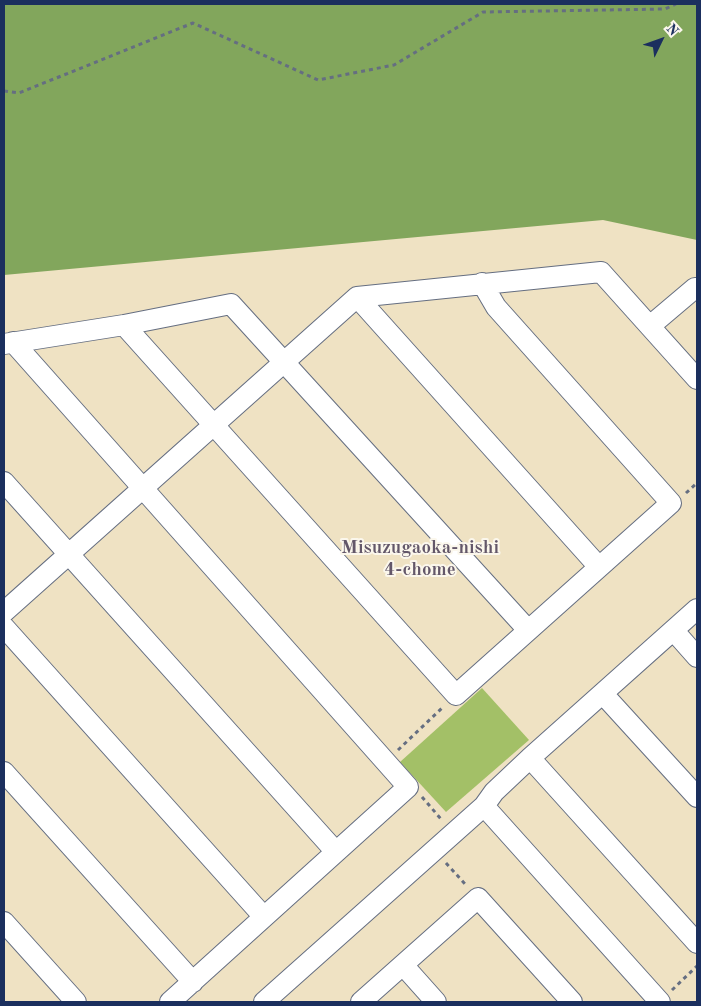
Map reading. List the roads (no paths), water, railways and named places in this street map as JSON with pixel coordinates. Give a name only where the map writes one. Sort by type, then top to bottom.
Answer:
[{"type":"street","points":[[4,612],[140,488],[356,297],[601,272],[697,379]]},
{"type":"street","points":[[124,325],[456,695],[671,503],[496,307],[482,283]]},
{"type":"street","points":[[650,326],[695,288],[697,290]]},
{"type":"street","points":[[356,297],[599,566]]},
{"type":"street","points":[[8,343],[124,325],[231,304],[528,630]]},
{"type":"street","points":[[8,343],[408,787],[170,1002]]},
{"type":"street","points":[[4,482],[336,852]]},
{"type":"street","points":[[264,1002],[484,806],[494,792],[530,758],[697,609]]},
{"type":"street","points":[[4,627],[264,916]]},
{"type":"street","points":[[674,631],[697,657]]},
{"type":"street","points":[[603,694],[697,797]]},
{"type":"street","points":[[530,758],[697,943]]},
{"type":"street","points":[[4,772],[193,982]]},
{"type":"street","points":[[484,806],[665,997]]},
{"type":"street","points":[[361,1002],[478,898],[572,1002]]},
{"type":"street","points":[[4,922],[76,1002]]},
{"type":"street","points":[[402,965],[436,1002]]},
{"type":"district","name":"Misuzugaoka-nishi 4-chome","points":[[420,559]]}]
